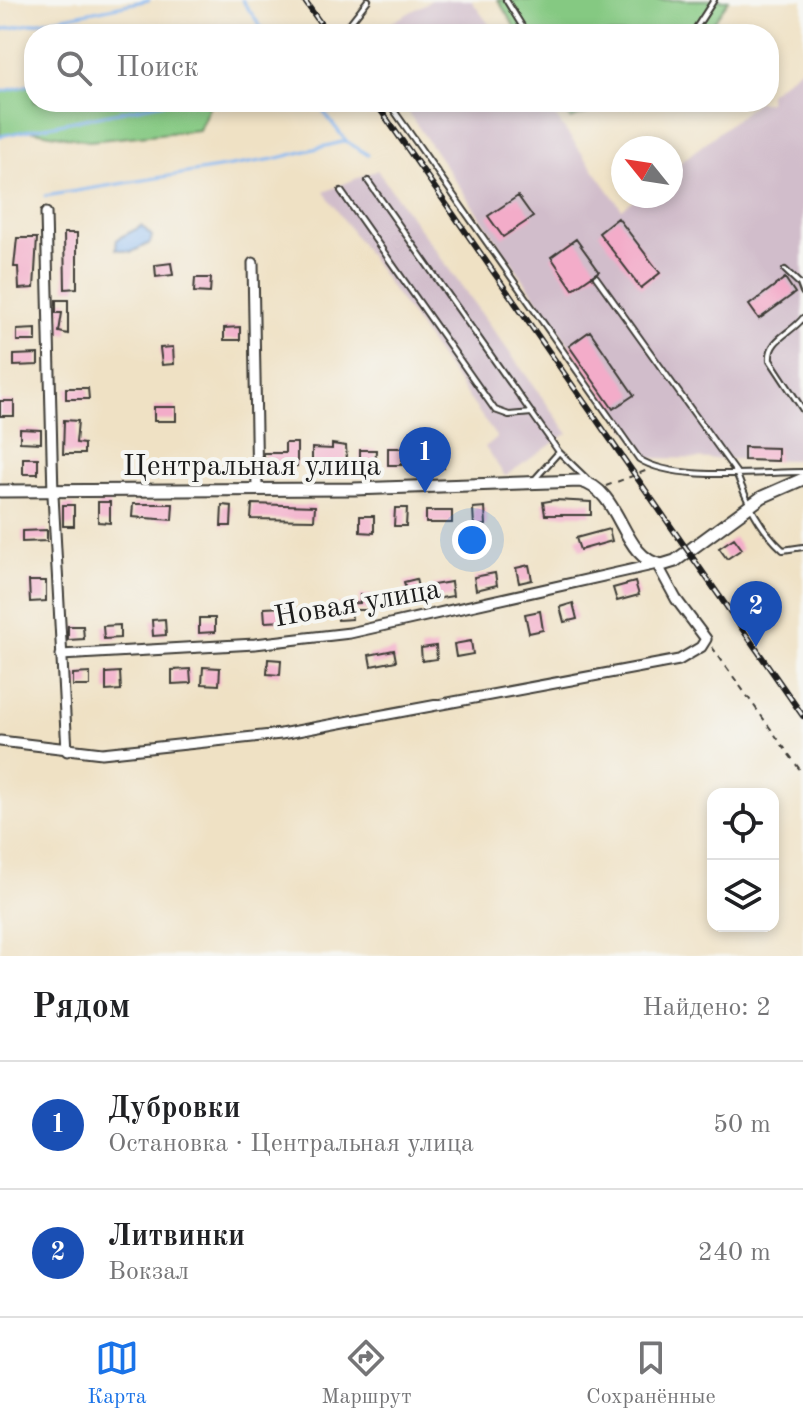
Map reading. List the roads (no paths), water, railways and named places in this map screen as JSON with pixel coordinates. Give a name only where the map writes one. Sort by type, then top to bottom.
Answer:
[{"type":"street","points":[[46,213],[53,490],[67,751]]},
{"type":"street","points":[[253,263],[257,489]]},
{"type":"street","points":[[657,564],[674,562],[748,507],[772,492],[803,479]]},
{"type":"street","name":"Центральная улица","points":[[0,491],[529,486],[576,481],[591,484]]},
{"type":"street","points":[[0,741],[102,753],[281,734],[679,660],[701,647],[706,639],[676,599],[657,564],[643,556],[603,494],[591,484]]},
{"type":"street","name":"Новая улица","points":[[61,655],[255,644],[350,633],[657,564]]},
{"type":"lane","points":[[350,24],[368,0]]},
{"type":"lane","points":[[506,0],[521,24]]},
{"type":"lane","points":[[698,24],[714,0]]},
{"type":"lane","points":[[395,112],[639,459],[653,468],[803,472]]},
{"type":"lane","points":[[368,181],[559,452],[591,484]]},
{"type":"lane","points":[[341,191],[495,410],[509,415],[532,413]]},
{"type":"lane","points":[[785,270],[800,284],[803,292]]},
{"type":"lane","points":[[596,277],[736,472],[748,507],[783,550],[803,547]]},
{"type":"lane","points":[[803,318],[773,344],[769,353],[770,360],[803,410]]},
{"type":"lane","points":[[529,486],[559,452]]},
{"type":"water","points":[[142,226],[152,236],[150,243],[132,252],[116,249],[117,239]]},
{"type":"waterway","points":[[30,24],[149,0]]},
{"type":"waterway","points":[[242,0],[259,24]]},
{"type":"waterway","points":[[0,30],[24,25]]},
{"type":"waterway","points":[[0,92],[24,86]]},
{"type":"waterway","points":[[0,136],[119,112]]},
{"type":"waterway","points":[[324,112],[346,141],[368,155]]},
{"type":"waterway","points":[[45,196],[274,159],[346,141]]},
{"type":"railway","points":[[304,0],[321,24]]},
{"type":"railway","points":[[382,112],[803,716]]},
{"type":"place","name":"Дубровки","points":[[425,493]]},
{"type":"place","name":"Литвинки","points":[[756,647]]}]
